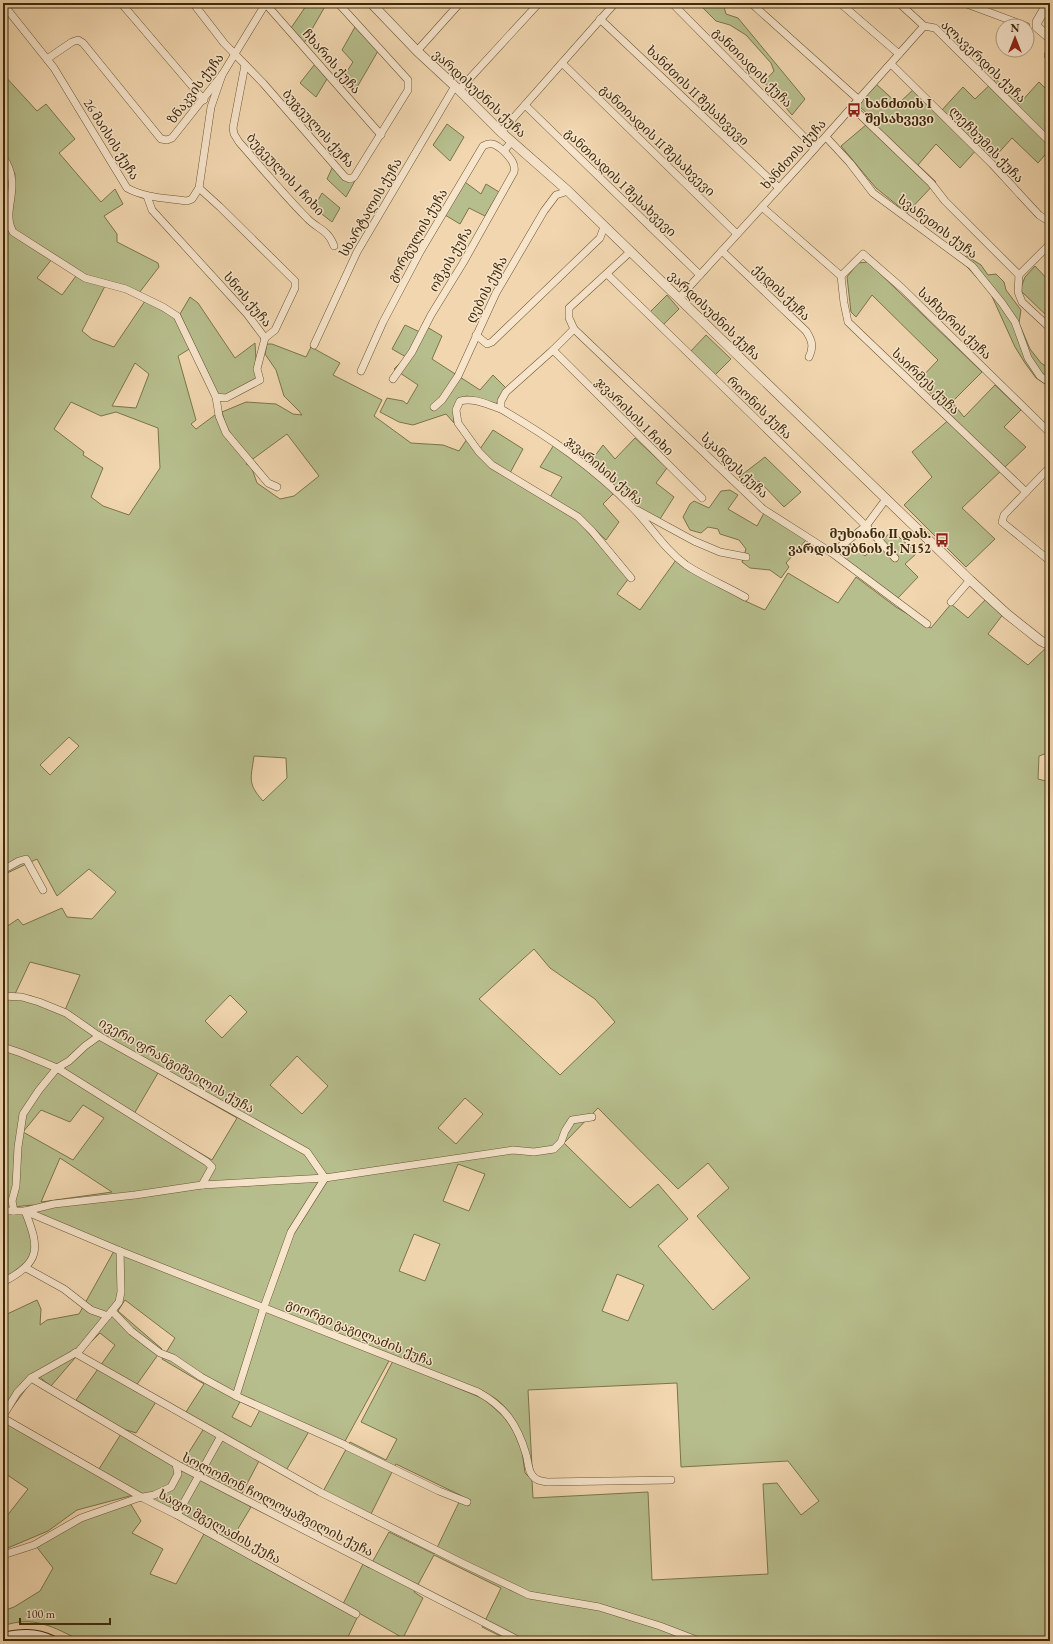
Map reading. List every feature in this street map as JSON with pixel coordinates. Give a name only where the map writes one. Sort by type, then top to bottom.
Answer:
[{"type":"main road","points":[[3,1638],[18,1634],[30,1634],[52,1641]]},
{"type":"street","points":[[121,3],[204,100]]},
{"type":"street","name":"ბუგეულის ქუჩა","points":[[193,3],[235,54],[263,83],[345,177],[350,179],[354,178],[408,90],[408,80],[338,3]]},
{"type":"street","name":"ზნაკვის ქუჩა","points":[[47,59],[72,42],[78,40],[83,43],[161,139],[167,140],[172,138],[204,100],[222,75],[265,3]]},
{"type":"street","name":"ჩხარის ქუჩა","points":[[265,3],[381,135]]},
{"type":"street","points":[[417,51],[460,3]]},
{"type":"street","name":"სხარტალის ქუჩა","points":[[314,345],[356,252],[457,88],[539,3]]},
{"type":"street","points":[[501,132],[615,3]]},
{"type":"street","name":"განთიადის ქუჩა","points":[[672,3],[816,148]]},
{"type":"street","points":[[751,3],[859,100]]},
{"type":"street","points":[[840,3],[899,54]]},
{"type":"street","name":"ალავერდის ქუჩა","points":[[899,3],[924,26],[935,28],[1050,142]]},
{"type":"street","points":[[964,3],[1005,18]]},
{"type":"street","points":[[1048,3],[1037,22],[1037,27],[1050,38]]},
{"type":"street","name":"26 მაისის ქუჩა","points":[[3,4],[54,68],[127,188],[147,196],[187,201],[192,199],[199,188]]},
{"type":"street","name":"ვარდისუბნის ქუჩა","points":[[375,4],[417,51],[501,132],[568,191],[970,580],[1006,614],[1047,641]]},
{"type":"street","name":"ხანძთის II შესახვევი","points":[[600,19],[779,188]]},
{"type":"street","name":"ხანძთის ქუჩა","points":[[678,298],[816,148],[924,26]]},
{"type":"street","points":[[1050,51],[1048,55],[1050,60]]},
{"type":"street","name":"განთიადის II შესახვევი","points":[[562,63],[737,234]]},
{"type":"street","name":"ლეჩხუმის ქუჩა","points":[[891,64],[992,164],[1039,215],[1050,222]]},
{"type":"street","name":"ბუგეულის I ჩიხი","points":[[245,65],[233,128],[234,134],[239,142],[308,219],[331,238],[334,246]]},
{"type":"street","points":[[199,188],[212,107],[222,75]]},
{"type":"street","name":"განთიადის I შესახვევი","points":[[525,105],[700,275]]},
{"type":"street","points":[[852,108],[931,183],[945,201],[1020,275]]},
{"type":"street","name":"სვანეთის ქუჩა","points":[[826,136],[873,193],[972,266],[1002,303],[1015,322],[1028,358],[1040,376],[1050,383]]},
{"type":"street","points":[[504,151],[512,141]]},
{"type":"street","name":"გორგულის ქუჩა","points":[[361,371],[383,322],[420,252],[483,146],[488,143],[494,143],[504,151]]},
{"type":"street","name":"ოშკის ქუჩა","points":[[394,379],[412,352],[431,315],[463,263],[514,172],[515,167],[504,151]]},
{"type":"street","points":[[3,157],[10,166],[12,181],[6,219],[8,226],[13,232],[85,278],[126,289],[163,307],[177,316],[216,397],[219,416],[226,433],[268,483],[277,488]]},
{"type":"street","name":"სნოს ქუჩა","points":[[147,196],[152,210],[247,314],[265,338],[275,330],[295,288],[295,281],[199,188]]},
{"type":"street","name":"ღების ქუჩა","points":[[434,407],[442,400],[458,376],[496,293],[544,210],[556,195],[568,191]]},
{"type":"street","points":[[762,207],[841,276]]},
{"type":"street","points":[[476,335],[487,344],[492,342],[600,238],[604,226]]},
{"type":"street","points":[[1050,245],[1020,275],[1018,292],[1022,302],[1050,328]]},
{"type":"street","name":"ქედის ქუჩა","points":[[722,251],[806,331],[812,343],[812,349],[809,357]]},
{"type":"street","points":[[501,409],[501,401],[506,392],[574,329],[569,318],[570,308],[630,252]]},
{"type":"street","name":"საჩხერის ქუჩა","points":[[841,276],[863,254],[902,288],[1050,433]]},
{"type":"street","name":"რიონის ქუჩა","points":[[607,274],[866,526],[895,558]]},
{"type":"street","name":"საირმეს ქუჩა","points":[[841,276],[848,322],[1026,492]]},
{"type":"street","name":"სკანდეს ქუჩა","points":[[574,329],[763,509],[832,553],[927,624]]},
{"type":"street","points":[[216,397],[226,398],[260,380],[257,369],[265,338]]},
{"type":"street","name":"ჯვარისის I ჩიხი","points":[[553,350],[702,498]]},
{"type":"street","name":"ჯვარისის ქუჩა","points":[[631,578],[592,531],[578,517],[492,465],[479,452],[458,423],[456,410],[460,401],[478,401],[501,409],[537,430],[572,454],[633,508],[663,545],[686,565],[745,597]]},
{"type":"street","points":[[1049,559],[1002,522],[1004,515],[1050,467]]},
{"type":"street","points":[[832,553],[866,526],[886,499]]},
{"type":"street","points":[[633,508],[694,541],[720,552],[746,557]]},
{"type":"street","points":[[951,602],[970,580]]},
{"type":"street","points":[[3,870],[20,860],[26,859],[43,890]]},
{"type":"street","name":"ივერი ფრანგიშვილის ქუჩა","points":[[3,996],[22,998],[49,1005],[66,1013],[99,1036],[307,1152],[325,1178]]},
{"type":"street","points":[[14,1211],[12,1201],[16,1186],[18,1147],[23,1114],[39,1090],[57,1068],[69,1061],[85,1046],[99,1036]]},
{"type":"street","points":[[3,1047],[57,1068],[207,1162],[212,1167],[202,1185]]},
{"type":"street","points":[[3,1282],[26,1268],[32,1258],[35,1244],[34,1234],[25,1211],[54,1204],[202,1185],[325,1178],[513,1150],[534,1152],[554,1149],[561,1142],[565,1131],[572,1120],[592,1117]]},
{"type":"street","points":[[236,1396],[264,1307],[291,1232],[325,1178]]},
{"type":"street","name":"გიორგი გაგილაძის ქუჩა","points":[[3,1211],[25,1211],[120,1251],[490,1398],[509,1416],[519,1434],[527,1455],[531,1474],[538,1481],[672,1480]]},
{"type":"street","points":[[120,1251],[121,1292],[119,1302],[79,1351],[31,1378],[17,1393],[3,1417],[143,1498],[154,1495],[171,1487],[178,1474],[176,1464]]},
{"type":"street","points":[[26,1268],[64,1289],[92,1310],[110,1314],[160,1353],[173,1358],[201,1377],[236,1396],[345,1445],[439,1491],[467,1502]]},
{"type":"street","points":[[74,1353],[320,1492],[529,1595],[599,1607],[660,1626],[699,1641]]},
{"type":"street","name":"სოლომონ ჩოლოყაშვილის ქუჩა","points":[[31,1378],[176,1464],[299,1529],[520,1641]]},
{"type":"street","points":[[177,1515],[221,1436]]},
{"type":"street","name":"საფო მგელაძის ქუჩა","points":[[3,1555],[34,1545],[81,1518],[138,1498],[143,1498],[177,1515],[356,1614]]},
{"type":"green space","points":[[308,3],[327,3],[304,43],[291,28]]},
{"type":"green space","points":[[698,3],[723,3],[726,14],[738,18],[805,99],[792,115],[764,82],[774,71],[771,63],[746,35],[730,25],[716,21]]},
{"type":"green space","points":[[355,27],[378,51],[356,89],[344,76],[353,62],[342,50]]},
{"type":"green space","points":[[315,64],[327,79],[316,97],[300,83]]},
{"type":"green space","points":[[3,74],[37,111],[46,104],[75,139],[59,153],[101,202],[115,189],[123,204],[104,216],[117,234],[117,242],[158,263],[159,267],[139,293],[86,275],[14,232],[10,225],[15,174],[3,153]]},
{"type":"green space","points":[[996,79],[1019,104],[1039,82],[1050,93],[1050,149],[1038,163],[1012,138],[992,160],[979,147],[960,168],[936,144],[918,165],[936,182],[907,213],[876,188],[841,146],[873,119],[858,105],[876,84],[898,104],[917,86],[942,110],[963,87],[975,99]]},
{"type":"green space","points":[[447,124],[464,137],[450,161],[433,145]]},
{"type":"green space","points":[[3,161],[8,171],[9,180],[7,214],[11,229],[15,236],[19,239],[52,259],[37,278],[62,295],[76,276],[105,286],[82,331],[92,339],[114,347],[145,301],[174,317],[191,348],[178,356],[196,420],[191,424],[196,429],[215,415],[225,437],[231,434],[226,426],[222,412],[246,402],[276,404],[293,414],[302,415],[284,396],[276,370],[265,354],[267,344],[272,344],[306,357],[311,347],[340,363],[333,375],[382,400],[374,416],[411,443],[443,445],[459,451],[467,439],[477,452],[575,518],[629,578],[617,594],[640,610],[676,560],[743,600],[765,610],[788,573],[838,603],[856,577],[896,607],[931,628],[951,604],[968,618],[987,598],[1004,613],[988,634],[1028,665],[1050,644],[1050,752],[1039,756],[1038,779],[1050,782],[1050,1641],[510,1641],[482,1627],[501,1588],[434,1555],[414,1592],[423,1598],[403,1638],[343,1604],[363,1564],[369,1568],[389,1532],[434,1554],[462,1496],[396,1464],[368,1520],[321,1495],[350,1442],[386,1460],[397,1439],[361,1422],[393,1361],[484,1399],[503,1416],[514,1431],[522,1451],[525,1473],[532,1480],[533,1498],[648,1492],[652,1580],[768,1574],[763,1484],[777,1483],[801,1515],[819,1501],[788,1461],[681,1467],[677,1383],[528,1390],[532,1467],[520,1430],[510,1413],[496,1399],[480,1390],[114,1247],[35,1213],[33,1205],[3,1208],[3,929],[18,919],[23,925],[62,908],[67,917],[92,919],[116,892],[89,869],[57,896],[37,859],[3,875]],"holes":[[[135,363],[149,374],[136,408],[112,406]],[[71,402],[101,416],[116,412],[158,428],[160,468],[129,515],[103,506],[91,497],[103,468],[83,455],[84,452],[54,429]],[[287,434],[319,476],[294,496],[280,499],[257,483],[251,466],[246,464]],[[69,737],[79,746],[50,775],[40,765]],[[254,756],[286,758],[287,778],[263,801],[254,790],[251,776]],[[534,949],[550,968],[595,999],[615,1022],[560,1075],[479,999]],[[30,962],[80,975],[65,1010],[31,996],[15,994]],[[230,995],[247,1012],[222,1038],[205,1021]],[[297,1056],[328,1086],[302,1114],[270,1085]],[[158,1073],[237,1118],[212,1160],[134,1114]],[[465,1098],[483,1114],[456,1144],[438,1128]],[[83,1105],[104,1118],[73,1160],[23,1132],[41,1110],[70,1122]],[[598,1108],[678,1189],[708,1163],[729,1188],[697,1216],[750,1278],[713,1310],[658,1246],[688,1219],[658,1184],[630,1208],[564,1143]],[[60,1158],[112,1192],[41,1202]],[[458,1164],[485,1174],[469,1211],[443,1201]],[[414,1234],[440,1244],[425,1281],[399,1271]],[[617,1274],[644,1285],[628,1321],[602,1311]]]},
{"type":"green space","points":[[333,166],[351,182],[356,179],[346,197],[327,179]]},
{"type":"green space","points":[[465,182],[481,194],[486,184],[499,192],[485,216],[469,208],[460,224],[445,215]]},
{"type":"green space","points":[[322,193],[340,208],[332,222],[314,208]]},
{"type":"green space","points":[[967,256],[981,265],[988,275],[996,274],[1004,282],[1006,290],[1021,310],[1019,323],[1030,349],[1041,363],[1050,369],[1050,387],[1036,378],[1025,363],[1015,347],[990,292],[959,258]]},
{"type":"green space","points":[[868,262],[982,372],[952,402],[964,417],[995,385],[1021,410],[1004,427],[1026,447],[962,508],[995,539],[966,567],[904,505],[932,477],[912,452],[952,417],[919,380],[938,360],[872,295],[856,317],[851,312],[847,277],[858,263]]},
{"type":"green space","points":[[1035,266],[1050,282],[1050,319],[1020,290],[1025,277]]},
{"type":"green space","points":[[667,295],[679,309],[662,326],[650,312]]},
{"type":"green space","points":[[190,297],[198,303],[235,358],[255,343],[257,377],[255,380],[227,396],[219,396],[180,314]]},
{"type":"green space","points":[[405,325],[424,334],[427,327],[442,336],[432,359],[480,390],[493,375],[506,388],[499,397],[496,405],[467,396],[460,398],[454,406],[454,423],[446,414],[413,425],[399,422],[380,412],[387,398],[403,401],[407,404],[418,385],[394,369],[406,357],[392,349]]},
{"type":"green space","points":[[706,335],[731,359],[714,376],[690,352]]},
{"type":"green space","points":[[493,430],[523,449],[510,473],[492,462],[480,449]]},
{"type":"green space","points":[[635,438],[667,468],[656,483],[674,497],[660,519],[636,508],[618,489],[603,504],[619,522],[606,540],[580,515],[550,497],[562,477],[540,467],[557,440],[589,464],[603,445],[615,459]]},
{"type":"green space","points":[[765,457],[801,492],[784,507],[759,481],[748,486],[739,477]]},
{"type":"green space","points":[[730,490],[738,495],[728,509],[757,526],[764,513],[806,540],[786,563],[789,567],[781,578],[770,570],[750,568],[742,562],[746,549],[739,540],[720,534],[718,529],[708,527],[701,533],[690,530],[683,517],[690,504],[694,501],[709,508],[721,491]]},
{"type":"green space","points":[[892,531],[917,553],[905,564],[918,577],[898,598],[837,553],[849,543],[865,556]]},
{"type":"green space","points":[[3,1213],[24,1214],[31,1236],[32,1250],[25,1267],[3,1280]]},
{"type":"green space","points":[[114,1251],[390,1359],[344,1443],[311,1428],[284,1474],[259,1461],[239,1499],[251,1507],[230,1542],[141,1493],[77,1510],[48,1531],[3,1550],[3,1521],[28,1489],[3,1472],[3,1316],[37,1300],[41,1309],[40,1325],[47,1320],[79,1314]],"holes":[[[125,1300],[175,1338],[162,1359],[204,1384],[186,1412],[206,1425],[179,1468],[121,1434],[99,1469],[6,1416],[31,1382],[38,1376],[51,1386],[75,1358],[100,1333],[115,1345],[76,1400],[123,1429],[136,1433],[156,1402],[133,1390],[162,1349],[118,1311]],[[243,1396],[262,1406],[251,1427],[232,1417]]]},
{"type":"green space","points":[[130,1503],[141,1521],[132,1533],[163,1549],[150,1574],[176,1584],[204,1534],[357,1618],[346,1641],[81,1641],[62,1631],[34,1622],[14,1623],[3,1626],[3,1611],[14,1607],[40,1591],[53,1568],[36,1546],[83,1519]]},
{"type":"place","name":"ხანძთის I შესახვევი","points":[[854,110]]},
{"type":"place","name":"მუხიანი II დას. ვარდისუბნის ქ. N152","points":[[942,540]]}]
